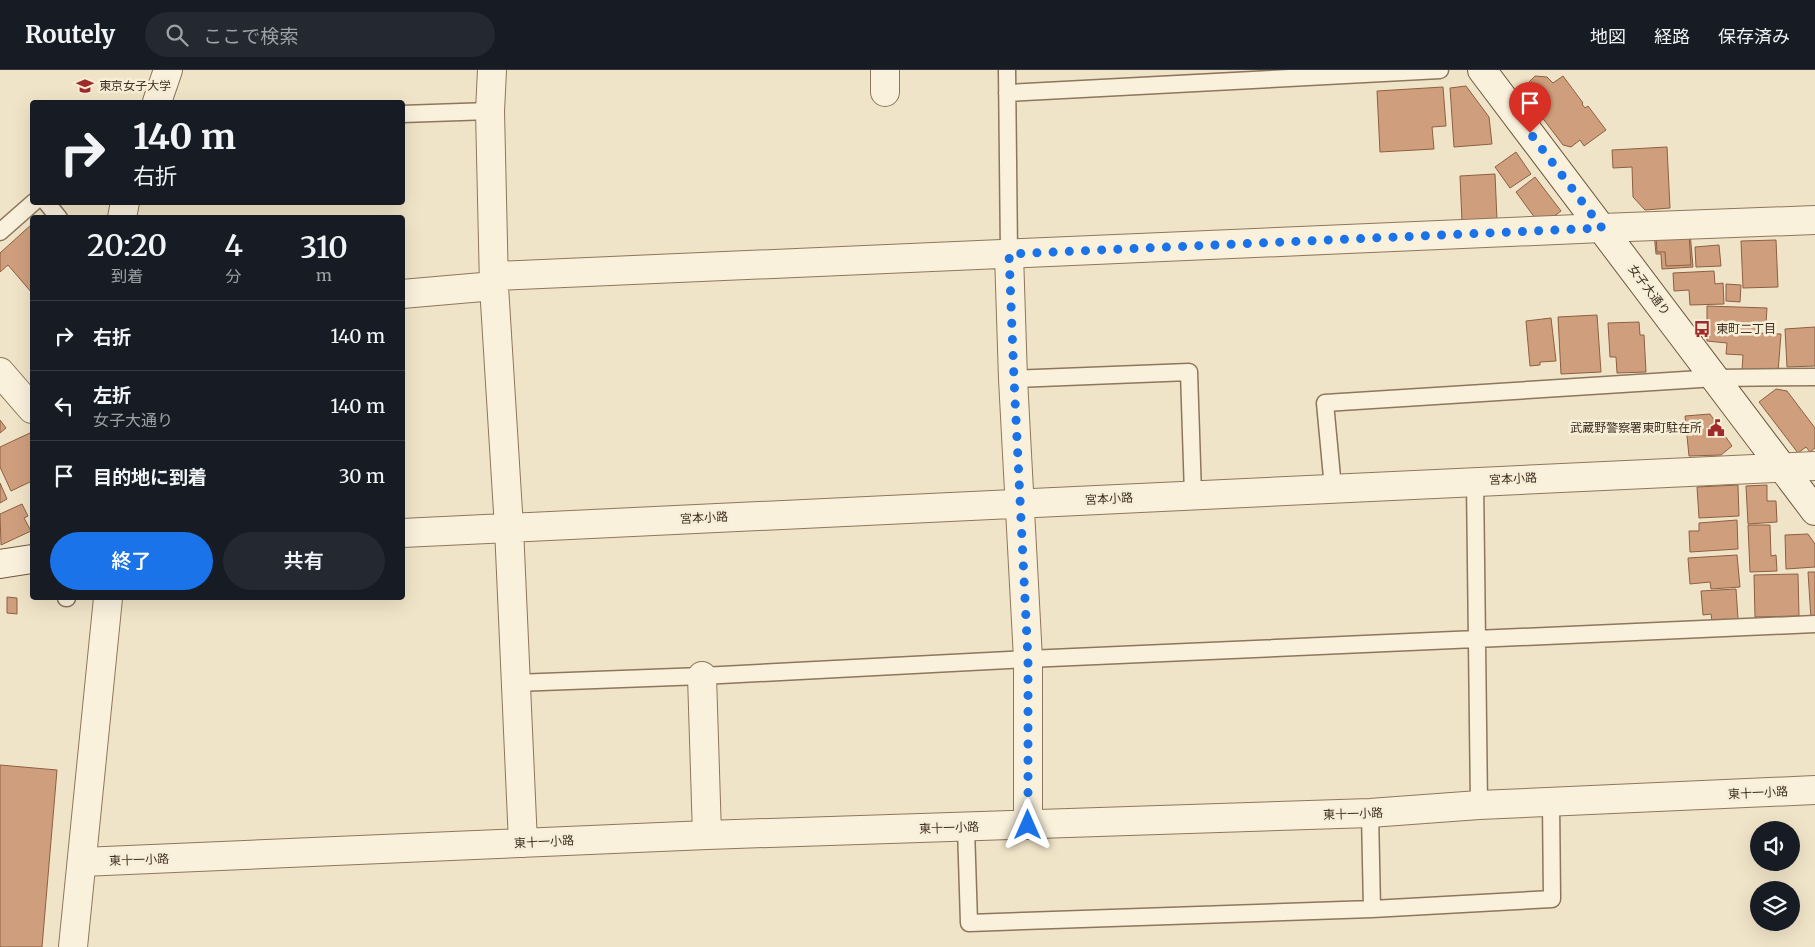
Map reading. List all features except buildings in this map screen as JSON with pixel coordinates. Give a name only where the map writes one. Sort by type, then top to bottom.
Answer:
[{"type":"street","points":[[158,100],[168,70]]},
{"type":"street","points":[[492,70],[490,111],[494,281],[509,528],[514,683],[523,843]]},
{"type":"street","name":"女子大通り","points":[[1482,70],[1815,511]]},
{"type":"street","points":[[405,294],[494,281],[1009,254],[1815,220]]},
{"type":"street","points":[[1009,254],[1028,659],[1028,825]]},
{"type":"street","points":[[0,372],[30,408]]},
{"type":"street","name":"宮本小路","points":[[405,533],[1782,466],[1815,466]]},
{"type":"street","points":[[73,947],[108,600]]},
{"type":"street","points":[[702,676],[707,835]]},
{"type":"street","name":"東十一小路","points":[[82,862],[707,835],[966,828],[1370,813],[1479,805],[1815,790]]},
{"type":"lane","points":[[1007,70],[1009,254]]},
{"type":"lane","points":[[1007,93],[1440,70]]},
{"type":"lane","points":[[405,114],[490,111]]},
{"type":"lane","points":[[0,232],[31,205]]},
{"type":"lane","points":[[48,205],[57,215]]},
{"type":"lane","points":[[1014,379],[1189,372],[1193,495]]},
{"type":"lane","points":[[1333,488],[1325,403],[1716,378],[1815,377]]},
{"type":"lane","points":[[1475,481],[1479,805]]},
{"type":"lane","points":[[514,683],[702,676],[1028,659],[1815,624]]},
{"type":"lane","points":[[966,828],[969,923],[1372,909],[1552,899],[1551,802]]},
{"type":"lane","points":[[1370,813],[1372,909]]},
{"type":"place","name":"東京女子大学","points":[[85,86]]},
{"type":"place","name":"東町二丁目","points":[[1702,329]]},
{"type":"place","name":"武蔵野警察署東町駐在所","points":[[1716,428]]},
{"type":"route","points":[[1028,825],[1028,659],[1009,254],[1602,228],[1530,133]]}]
